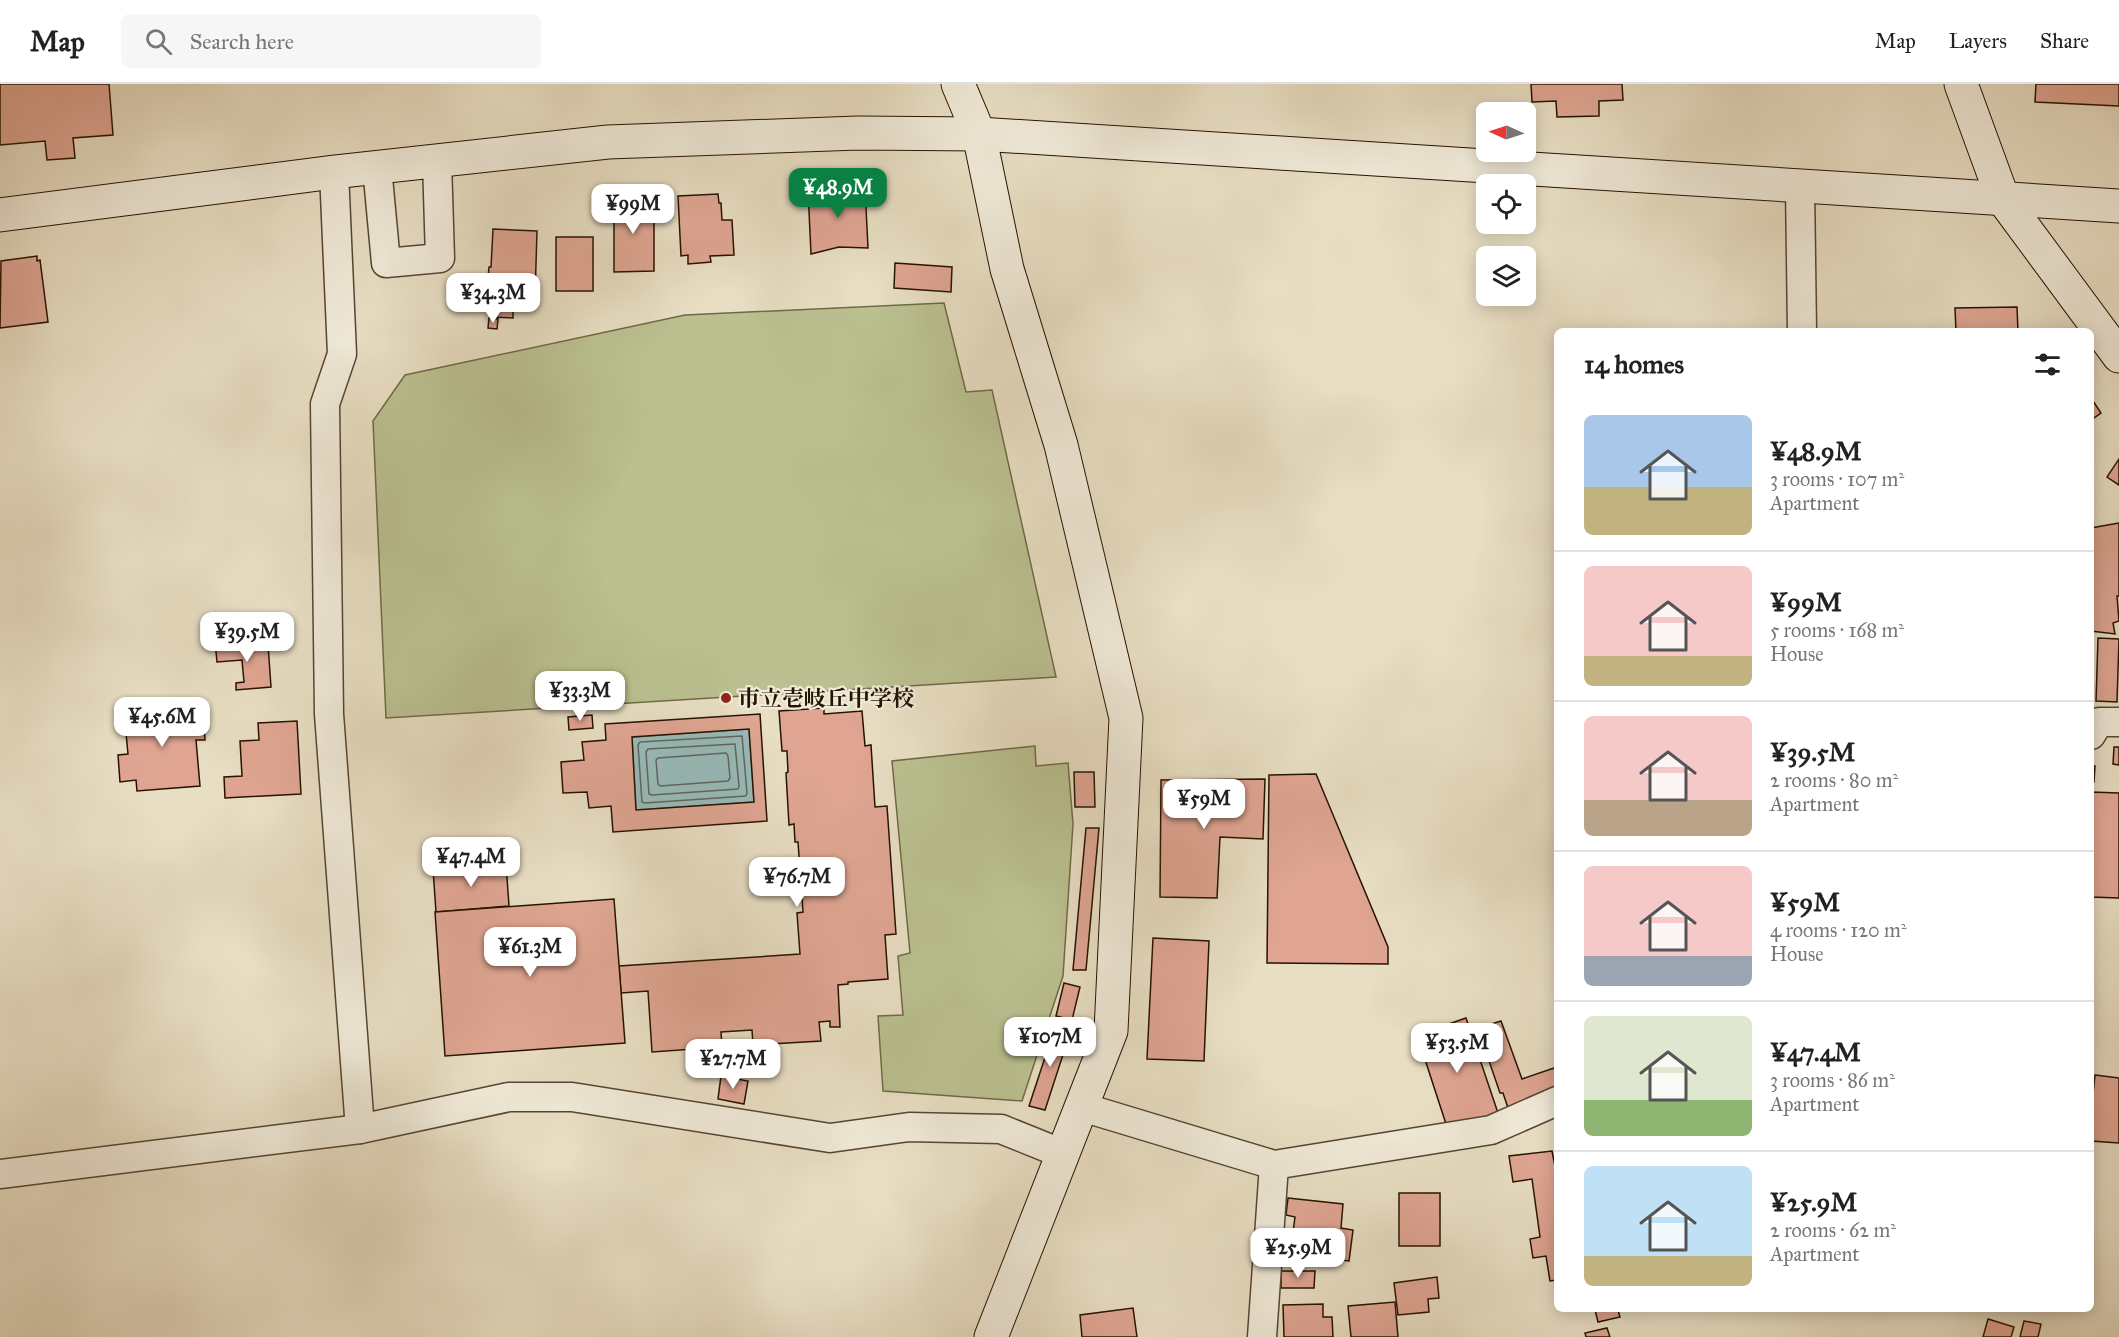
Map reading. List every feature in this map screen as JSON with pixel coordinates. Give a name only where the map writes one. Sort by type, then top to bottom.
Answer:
[{"type":"street","points":[[958,84],[979,134],[1007,269],[1061,445],[1126,718],[1111,1031],[991,1337]]},
{"type":"street","points":[[1961,84],[2003,199],[2119,356]]},
{"type":"street","points":[[0,215],[334,172],[608,142],[858,133],[979,134],[2119,206]]},
{"type":"street","points":[[377,167],[386,263],[440,258],[437,161]]},
{"type":"street","points":[[334,172],[342,354],[325,404],[330,714],[360,1129]]},
{"type":"street","points":[[1800,185],[1802,328]]},
{"type":"street","points":[[2094,730],[2099,722],[2119,722]]},
{"type":"street","points":[[0,1174],[360,1129],[509,1097],[572,1097],[830,1138],[909,1127],[1001,1129],[1063,1154]]},
{"type":"street","points":[[1082,1107],[1274,1165],[1491,1130],[1554,1102]]},
{"type":"street","points":[[1262,1337],[1274,1165]]},
{"type":"green space","points":[[944,303],[966,392],[992,390],[1056,677],[386,718],[373,421],[405,375],[685,315]]},
{"type":"green space","points":[[1035,746],[1036,766],[1068,763],[1073,824],[1063,976],[1022,1101],[883,1091],[878,1016],[903,1015],[898,956],[910,953],[892,761]]},
{"type":"water","points":[[749,729],[754,802],[636,810],[632,737]]},
{"type":"building","points":[[0,84],[109,84],[113,135],[73,138],[75,158],[47,160],[45,141],[0,145]]},
{"type":"building","points":[[1531,84],[1622,84],[1623,100],[1599,101],[1599,116],[1557,117],[1556,101],[1532,102]]},
{"type":"building","points":[[2036,84],[2119,84],[2119,106],[2035,102]]},
{"type":"building","points":[[865,187],[868,248],[839,247],[811,254],[808,190]]},
{"type":"building","points":[[718,194],[722,220],[732,220],[734,255],[710,256],[711,262],[688,264],[688,255],[681,256],[678,196]]},
{"type":"building","points":[[614,195],[645,195],[645,212],[654,212],[654,271],[614,272]]},
{"type":"building","points":[[493,229],[537,231],[535,297],[531,296],[530,308],[513,307],[513,318],[490,317],[491,278],[488,278],[489,267],[491,267]]},
{"type":"building","points":[[556,237],[593,237],[593,291],[556,291]]},
{"type":"building","points":[[37,256],[37,261],[40,260],[48,322],[0,328],[1,261]]},
{"type":"building","points":[[895,263],[952,267],[951,292],[894,288]]},
{"type":"building","points":[[2017,307],[2018,328],[1956,328],[1955,308]]},
{"type":"building","points":[[489,318],[498,319],[497,329],[488,328]]},
{"type":"building","points":[[2094,402],[2101,413],[2094,418]]},
{"type":"building","points":[[2119,459],[2119,485],[2107,477]]},
{"type":"building","points":[[2119,523],[2119,596],[2117,596],[2119,621],[2113,623],[2115,634],[2094,631],[2094,527]]},
{"type":"building","points":[[2098,638],[2119,639],[2117,702],[2096,701]]},
{"type":"building","points":[[236,639],[236,646],[268,644],[271,687],[236,690],[236,683],[244,682],[242,660],[217,662],[215,641]]},
{"type":"building","points":[[193,706],[194,715],[203,714],[205,740],[196,740],[200,786],[137,791],[136,780],[120,782],[118,755],[128,754],[124,712]]},
{"type":"building","points":[[824,708],[824,714],[862,711],[865,746],[871,745],[875,807],[887,806],[896,934],[885,935],[888,979],[838,985],[840,1027],[830,1027],[830,1021],[819,1022],[821,1041],[753,1045],[752,1030],[721,1032],[722,1047],[652,1052],[648,991],[621,993],[619,966],[800,954],[797,913],[803,912],[798,842],[795,842],[794,824],[789,825],[787,751],[782,751],[779,711]]},
{"type":"building","points":[[760,714],[767,821],[613,832],[611,806],[589,808],[587,792],[563,793],[561,762],[584,760],[582,742],[606,740],[605,724]],"holes":[[[749,729],[754,802],[636,810],[632,737]]]},
{"type":"building","points":[[592,715],[593,728],[569,730],[568,717]]},
{"type":"building","points":[[297,721],[301,794],[225,798],[224,777],[242,776],[240,741],[259,740],[258,723]]},
{"type":"building","points":[[2114,747],[2119,747],[2119,765],[2113,764]]},
{"type":"building","points":[[1074,772],[1094,772],[1095,807],[1075,807]]},
{"type":"building","points":[[1316,774],[1388,947],[1388,964],[1267,963],[1269,775]]},
{"type":"building","points":[[1265,779],[1263,839],[1220,837],[1217,898],[1160,897],[1161,780]]},
{"type":"building","points":[[2094,792],[2119,793],[2119,898],[2094,897]]},
{"type":"building","points":[[1086,828],[1099,828],[1086,970],[1073,970]]},
{"type":"building","points":[[506,864],[509,906],[436,912],[433,869]]},
{"type":"building","points":[[614,899],[625,1043],[445,1056],[435,912]]},
{"type":"building","points":[[1153,938],[1209,941],[1204,1061],[1147,1059]]},
{"type":"building","points":[[1064,983],[1080,987],[1072,1020],[1056,1016]]},
{"type":"building","points":[[1466,1018],[1498,1113],[1448,1130],[1417,1035]]},
{"type":"building","points":[[1501,1021],[1522,1079],[1554,1068],[1554,1092],[1508,1108],[1503,1093],[1500,1093],[1487,1055],[1491,1053],[1482,1027]]},
{"type":"building","points":[[1056,1024],[1071,1030],[1045,1110],[1029,1106]]},
{"type":"building","points":[[2095,1075],[2119,1078],[2119,1143],[2094,1141]]},
{"type":"building","points":[[721,1076],[748,1081],[744,1104],[718,1099]]},
{"type":"building","points":[[1552,1151],[1554,1161],[1554,1280],[1550,1281],[1546,1256],[1533,1258],[1530,1239],[1540,1237],[1532,1179],[1513,1182],[1509,1156]]},
{"type":"building","points":[[1399,1193],[1440,1193],[1440,1246],[1399,1246]]},
{"type":"building","points":[[1288,1198],[1343,1204],[1341,1228],[1353,1230],[1349,1261],[1290,1255],[1295,1217],[1286,1215]]},
{"type":"building","points":[[1281,1271],[1315,1271],[1314,1288],[1281,1288]]},
{"type":"building","points":[[1437,1277],[1439,1298],[1428,1299],[1429,1312],[1398,1315],[1394,1283]]},
{"type":"building","points":[[1395,1302],[1398,1337],[1351,1337],[1348,1306]]},
{"type":"building","points":[[1323,1304],[1323,1317],[1332,1317],[1333,1337],[1284,1337],[1283,1305]]},
{"type":"building","points":[[1133,1308],[1137,1337],[1082,1337],[1080,1315]]},
{"type":"building","points":[[1596,1312],[1619,1312],[1620,1317],[1598,1322]]},
{"type":"building","points":[[1988,1319],[2014,1327],[2011,1337],[1983,1337]]},
{"type":"building","points":[[2024,1321],[2041,1324],[2038,1337],[2020,1337]]},
{"type":"building","points":[[1607,1328],[1610,1337],[1586,1337],[1585,1333]]},
{"type":"place","name":"市立壱岐丘中学校","points":[[726,698]]}]
